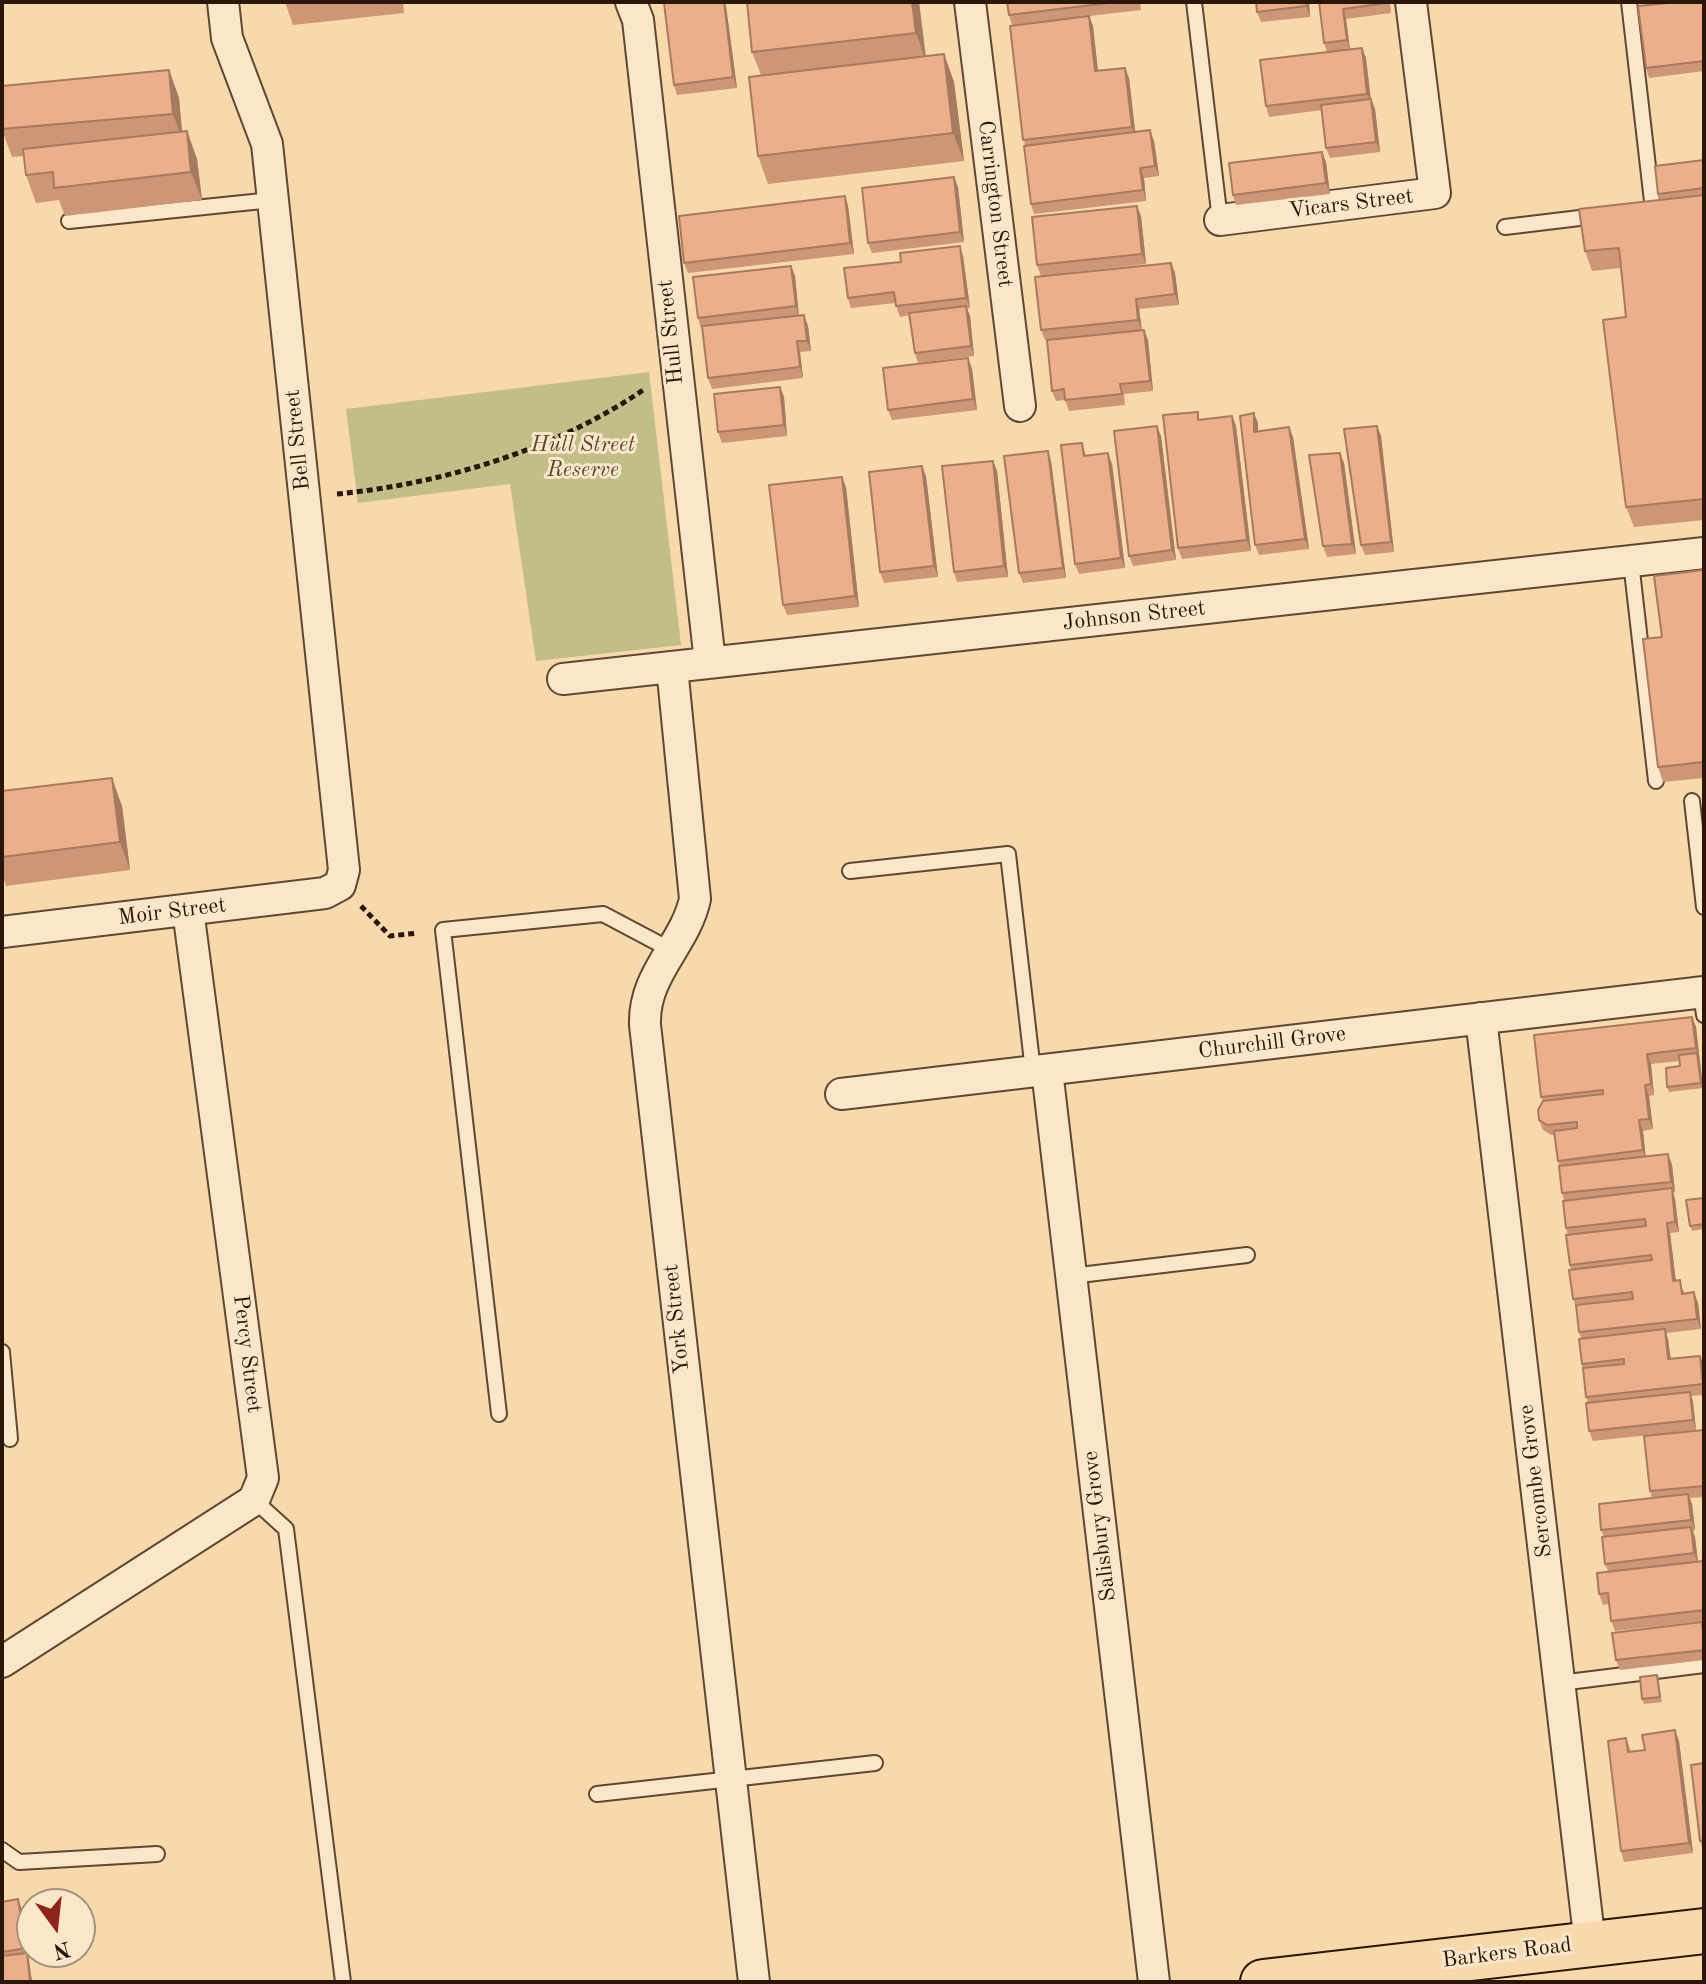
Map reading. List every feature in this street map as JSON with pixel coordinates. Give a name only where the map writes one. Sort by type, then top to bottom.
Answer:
[{"type":"main road","name":"Barkers Road","points":[[1263,1982],[1704,1931]]},
{"type":"street","name":"Bell Street","points":[[223,2],[227,38],[267,144],[344,870],[340,885]]},
{"type":"street","name":"Hull Street","points":[[631,2],[638,20],[675,372],[710,662]]},
{"type":"street","name":"Carrington Street","points":[[970,2],[1020,406]]},
{"type":"street","name":"Vicars Street","points":[[1220,220],[1435,193],[1411,2]]},
{"type":"street","name":"Johnson Street","points":[[563,679],[1704,553]]},
{"type":"street","name":"York Street","points":[[672,667],[695,899],[691,914],[669,949],[647,994],[646,1040],[754,1982]]},
{"type":"street","name":"Moir Street","points":[[2,932],[325,893],[340,885]]},
{"type":"street","name":"Percy Street","points":[[188,910],[263,1478],[254,1500]]},
{"type":"street","name":"Churchill Grove","points":[[841,1094],[1481,1018],[1703,1000]]},
{"type":"street","name":"Sercombe Grove","points":[[1481,1018],[1590,1944]]},
{"type":"street","name":"Salisbury Grove","points":[[1040,1070],[1071,1276],[1154,1982]]},
{"type":"street","points":[[2,1662],[254,1500]]},
{"type":"lane","points":[[1194,2],[1220,220]]},
{"type":"lane","points":[[1629,2],[1652,210]]},
{"type":"lane","points":[[69,221],[272,200]]},
{"type":"lane","points":[[1505,227],[1609,215]]},
{"type":"lane","points":[[1631,562],[1656,781]]},
{"type":"lane","points":[[1692,801],[1704,907]]},
{"type":"lane","points":[[850,871],[1008,854],[1040,1070]]},
{"type":"lane","points":[[499,1414],[443,930],[603,914],[669,949]]},
{"type":"lane","points":[[1071,1276],[1247,1255]]},
{"type":"lane","points":[[2,1352],[10,1439]]},
{"type":"lane","points":[[254,1500],[286,1529],[343,1982]]},
{"type":"lane","points":[[1560,1683],[1704,1665]]},
{"type":"lane","points":[[597,1794],[875,1763]]},
{"type":"lane","points":[[2,1850],[19,1862],[157,1854]]},
{"type":"path","points":[[304,497],[380,490],[473,467],[555,437],[617,408],[675,372]]},
{"type":"path","points":[[340,885],[390,936],[443,930]]},
{"type":"green space","name":"Hull Street Reserve","points":[[649,372],[681,645],[536,661],[510,484],[358,503],[346,409]]},
{"type":"building","points":[[724,2],[733,77],[674,85],[664,3]]},
{"type":"building","points":[[747,2],[912,2],[916,33],[752,52]]},
{"type":"building","points":[[1007,2],[1117,2],[1009,15]]},
{"type":"building","points":[[1256,2],[1306,2],[1306,6],[1257,12]]},
{"type":"building","points":[[1319,2],[1387,3],[1343,9],[1347,40],[1324,43]]},
{"type":"building","points":[[1704,2],[1704,61],[1646,68],[1638,6]]},
{"type":"building","points":[[1089,16],[1095,71],[1125,68],[1132,127],[1023,140],[1010,26]]},
{"type":"building","points":[[1362,48],[1367,94],[1266,106],[1260,60]]},
{"type":"building","points":[[944,54],[953,133],[758,156],[749,77]]},
{"type":"building","points":[[169,70],[173,114],[2,129],[2,86]]},
{"type":"building","points":[[1371,99],[1376,142],[1326,148],[1321,105]]},
{"type":"building","points":[[1150,130],[1155,166],[1140,168],[1143,190],[1031,204],[1024,146]]},
{"type":"building","points":[[187,131],[191,172],[54,188],[53,172],[26,175],[23,149]]},
{"type":"building","points":[[1322,152],[1326,183],[1233,195],[1229,163]]},
{"type":"building","points":[[1704,160],[1704,188],[1658,194],[1655,166]]},
{"type":"building","points":[[954,177],[960,232],[868,243],[862,188]]},
{"type":"building","points":[[1704,195],[1704,499],[1626,507],[1603,320],[1626,317],[1619,248],[1585,251],[1579,209]]},
{"type":"building","points":[[845,196],[850,243],[684,263],[679,216]]},
{"type":"building","points":[[1137,206],[1142,254],[1037,265],[1032,217]]},
{"type":"building","points":[[960,246],[966,298],[896,306],[894,292],[848,298],[844,268],[901,262],[900,253]]},
{"type":"building","points":[[1171,263],[1175,294],[1136,299],[1138,320],[1041,330],[1035,277]]},
{"type":"building","points":[[791,266],[796,306],[698,318],[693,277]]},
{"type":"building","points":[[966,306],[971,346],[915,353],[909,313]]},
{"type":"building","points":[[804,315],[807,341],[797,341],[800,367],[708,378],[702,326]]},
{"type":"building","points":[[1144,330],[1150,381],[1120,384],[1122,394],[1065,400],[1064,389],[1052,391],[1047,340]]},
{"type":"building","points":[[968,358],[973,399],[888,410],[883,368]]},
{"type":"building","points":[[780,387],[784,425],[718,432],[714,394]]},
{"type":"building","points":[[1198,412],[1198,420],[1232,416],[1247,540],[1178,548],[1163,415]]},
{"type":"building","points":[[1254,413],[1254,432],[1289,427],[1305,539],[1255,545],[1240,416]]},
{"type":"building","points":[[1157,426],[1172,550],[1129,556],[1114,431]]},
{"type":"building","points":[[1377,426],[1391,542],[1361,545],[1344,429]]},
{"type":"building","points":[[1082,443],[1084,456],[1108,453],[1121,558],[1075,564],[1061,445]]},
{"type":"building","points":[[1048,451],[1063,568],[1019,573],[1004,456]]},
{"type":"building","points":[[1340,453],[1352,544],[1323,546],[1309,455]]},
{"type":"building","points":[[993,461],[1004,566],[954,572],[942,466]]},
{"type":"building","points":[[922,466],[934,566],[880,572],[869,472]]},
{"type":"building","points":[[842,477],[855,596],[783,605],[769,485]]},
{"type":"building","points":[[1704,570],[1704,762],[1658,767],[1643,639],[1662,637],[1654,576]]},
{"type":"building","points":[[112,778],[120,842],[2,857],[2,791]]},
{"type":"building","points":[[1692,1017],[1696,1048],[1647,1054],[1651,1084],[1645,1085],[1649,1119],[1639,1120],[1643,1150],[1558,1161],[1554,1131],[1577,1128],[1577,1122],[1547,1125],[1539,1120],[1538,1110],[1543,1101],[1603,1094],[1603,1090],[1541,1097],[1534,1035]]},
{"type":"building","points":[[1697,1053],[1701,1083],[1667,1087],[1666,1068],[1680,1066],[1679,1055]]},
{"type":"building","points":[[1668,1154],[1671,1182],[1562,1193],[1559,1166]]},
{"type":"building","points":[[1672,1188],[1675,1222],[1667,1223],[1673,1281],[1680,1280],[1682,1294],[1694,1292],[1697,1319],[1579,1332],[1576,1305],[1633,1299],[1632,1292],[1573,1299],[1569,1270],[1652,1260],[1651,1255],[1570,1265],[1566,1235],[1646,1226],[1645,1219],[1566,1228],[1563,1201]]},
{"type":"building","points":[[1704,1198],[1704,1224],[1690,1226],[1686,1200]]},
{"type":"building","points":[[1665,1329],[1668,1359],[1700,1356],[1703,1384],[1586,1397],[1583,1368],[1624,1364],[1624,1359],[1582,1364],[1579,1339]]},
{"type":"building","points":[[1690,1392],[1693,1420],[1589,1431],[1586,1403]]},
{"type":"building","points":[[1704,1430],[1704,1486],[1650,1491],[1644,1436]]},
{"type":"building","points":[[1688,1494],[1691,1520],[1601,1530],[1599,1504]]},
{"type":"building","points":[[1691,1527],[1694,1553],[1605,1564],[1602,1537]]},
{"type":"building","points":[[1704,1561],[1704,1610],[1611,1621],[1608,1593],[1599,1594],[1597,1573]]},
{"type":"building","points":[[1702,1622],[1704,1650],[1616,1660],[1612,1633]]},
{"type":"building","points":[[1657,1675],[1660,1697],[1642,1699],[1640,1677]]},
{"type":"building","points":[[1675,1730],[1689,1843],[1621,1851],[1608,1741],[1626,1738],[1628,1752],[1645,1750],[1642,1735]]},
{"type":"building","points":[[1704,1763],[1704,1840],[1700,1841],[1691,1765]]},
{"type":"building","points":[[16,1899],[16,1950],[2,1952],[2,1902]]},
{"type":"building","points":[[16,1954],[16,1968],[29,1968],[30,1982],[2,1982],[2,1956]]}]
